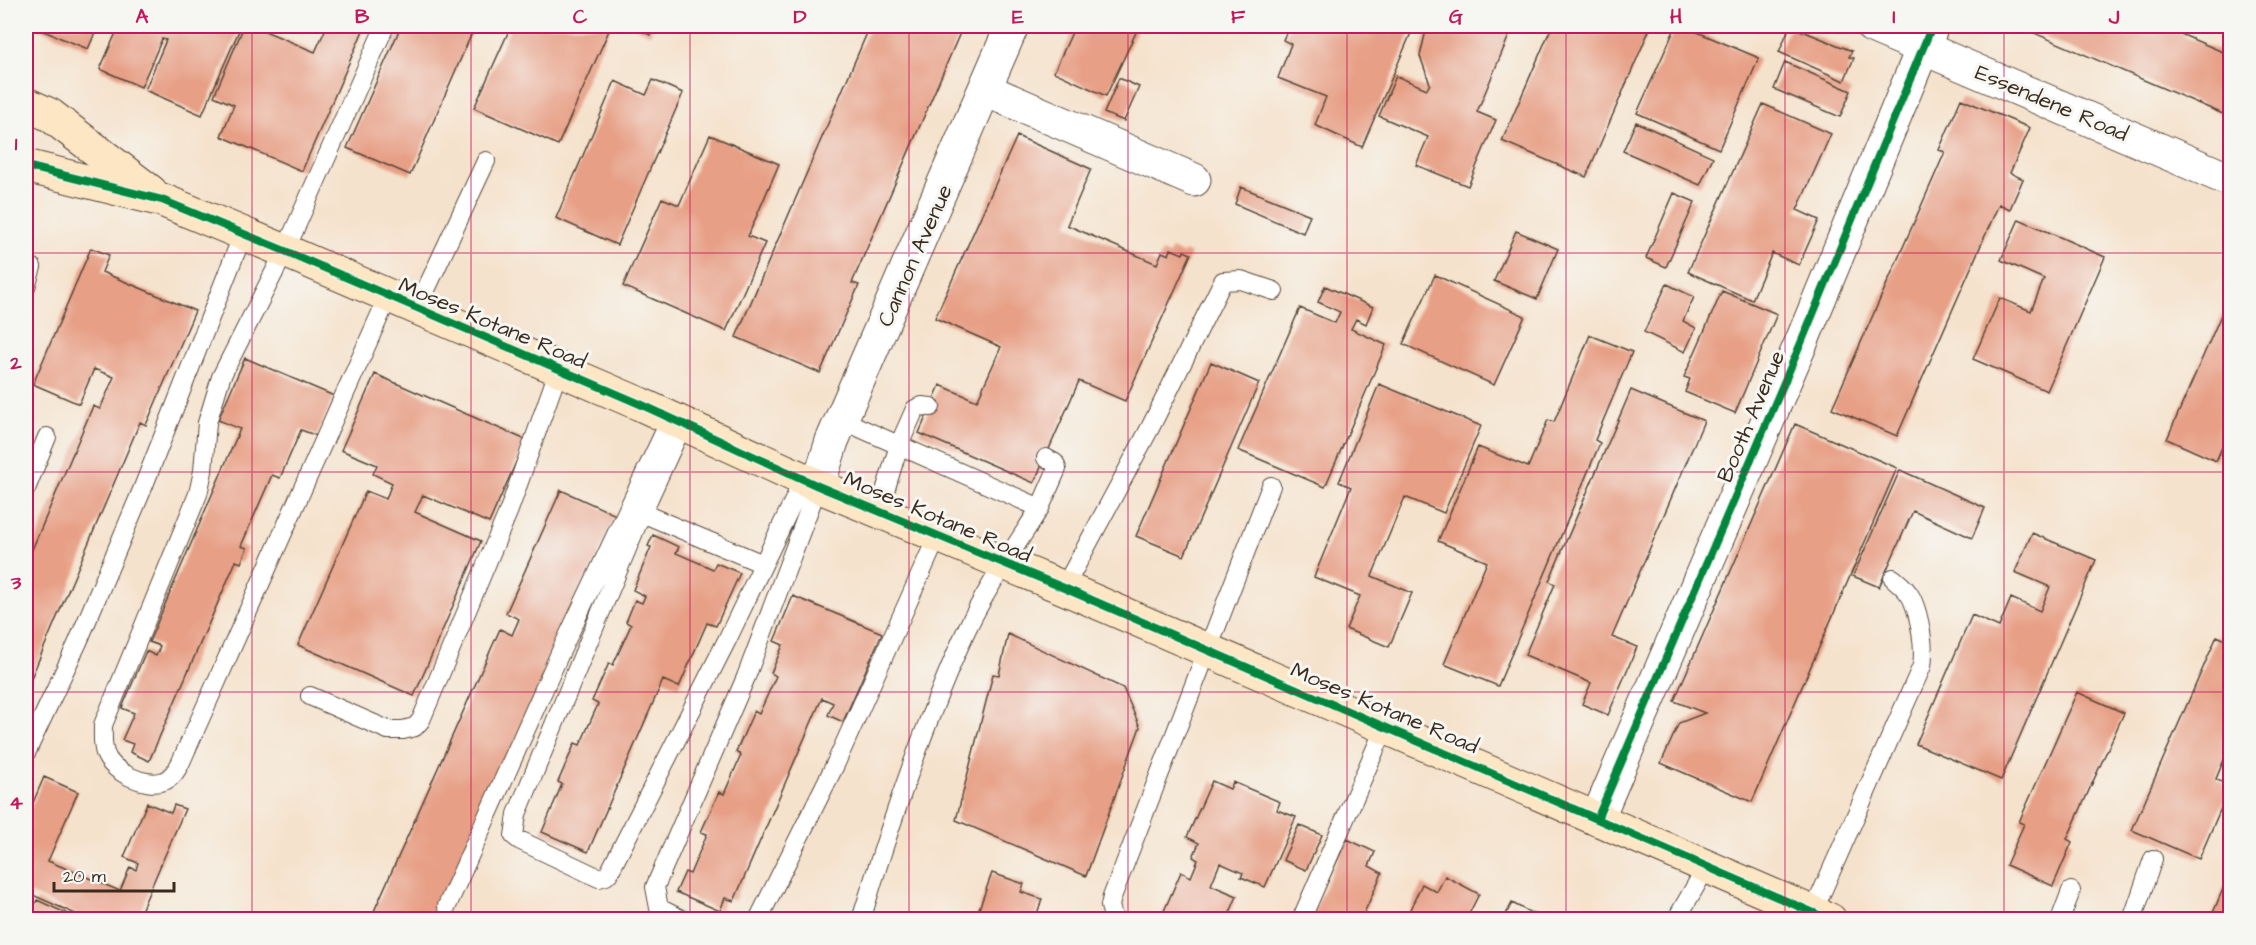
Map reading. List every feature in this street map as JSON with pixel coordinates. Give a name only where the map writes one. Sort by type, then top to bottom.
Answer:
[{"type":"street","name":"Cannon Avenue","points":[[811,482],[842,420],[1012,26]]},
{"type":"street","name":"Essendene Road","points":[[1872,26],[1927,37],[2230,180]]},
{"type":"street","name":"Booth Avenue","points":[[1598,819],[1805,332],[1927,37]]},
{"type":"street","points":[[986,90],[1194,180]]},
{"type":"street","name":"Moses Kotane Road","points":[[26,104],[50,115],[162,200]]},
{"type":"street","name":"Moses Kotane Road","points":[[27,167],[162,200],[285,251],[559,369],[811,482],[1064,588],[1821,916]]},
{"type":"lane","points":[[385,26],[285,251],[221,377],[207,423],[198,494],[104,725],[102,739],[105,754],[112,765],[123,772],[145,781],[158,783],[172,776],[180,764],[403,303],[486,160]]},
{"type":"lane","points":[[26,753],[78,642],[142,490],[243,234]]},
{"type":"lane","points":[[26,287],[32,267]]},
{"type":"lane","points":[[1064,588],[1149,428],[1223,281],[1241,280],[1274,291]]},
{"type":"lane","points":[[310,696],[388,730],[415,727],[421,720],[509,510],[559,369]]},
{"type":"lane","points":[[879,511],[899,446],[915,409],[922,406],[931,407]]},
{"type":"lane","points":[[842,420],[1040,508]]},
{"type":"lane","points":[[677,421],[642,513],[517,814],[514,829],[514,836],[519,840],[599,878],[609,873],[763,564],[811,482]]},
{"type":"lane","points":[[447,906],[560,652],[677,421]]},
{"type":"lane","points":[[26,489],[47,437]]},
{"type":"lane","points":[[861,920],[876,870],[919,749],[966,631],[1040,508],[1057,469],[1054,463],[1046,458]]},
{"type":"lane","points":[[683,920],[659,908],[655,888],[746,677],[811,482]]},
{"type":"lane","points":[[1114,920],[1110,906],[1112,897],[1271,486]]},
{"type":"lane","points":[[642,513],[763,564]]},
{"type":"lane","points":[[758,920],[836,765],[938,535]]},
{"type":"lane","points":[[1821,916],[1922,666],[1924,651],[1912,600],[1905,588],[1893,578]]},
{"type":"lane","points":[[1301,920],[1385,727]]},
{"type":"lane","points":[[2132,920],[2153,859]]},
{"type":"lane","points":[[1676,920],[1707,866]]},
{"type":"lane","points":[[2060,920],[2071,891]]},
{"type":"building","points":[[31,26],[98,26],[88,49]]},
{"type":"building","points":[[119,26],[241,26],[202,115],[145,90],[166,40],[162,39],[141,87],[100,69]]},
{"type":"building","points":[[244,26],[253,26],[315,52],[327,26],[365,26],[302,171],[221,136],[234,105],[214,96]]},
{"type":"building","points":[[401,26],[475,26],[410,175],[347,148]]},
{"type":"building","points":[[511,26],[611,26],[558,145],[474,108]]},
{"type":"building","points":[[631,26],[654,26],[650,35]]},
{"type":"building","points":[[870,26],[963,26],[852,283],[859,285],[820,373],[736,337]]},
{"type":"building","points":[[1075,26],[1139,26],[1106,96],[1054,72]]},
{"type":"building","points":[[1289,26],[1414,26],[1362,147],[1315,125],[1326,97],[1278,78],[1291,44],[1283,40]]},
{"type":"building","points":[[1427,26],[1513,26],[1477,112],[1496,120],[1468,186],[1416,165],[1428,137],[1379,116],[1396,76],[1427,89],[1430,84],[1420,56]]},
{"type":"building","points":[[1552,26],[1651,26],[1586,177],[1502,141]]},
{"type":"building","points":[[1676,26],[1683,26],[1759,58],[1719,149],[1637,113]]},
{"type":"building","points":[[1790,26],[1852,51],[1849,57],[1854,58],[1844,81],[1779,52]]},
{"type":"building","points":[[2018,26],[2162,26],[2230,55],[2230,117]]},
{"type":"building","points":[[1785,62],[1851,91],[1840,117],[1774,89]]},
{"type":"building","points":[[1119,78],[1139,87],[1124,121],[1104,113]]},
{"type":"building","points":[[653,80],[683,93],[617,245],[556,218],[615,81],[646,95]]},
{"type":"building","points":[[1961,99],[2030,128],[2010,173],[2023,179],[2010,209],[1999,204],[1897,436],[1832,408],[1945,152],[1939,150]]},
{"type":"building","points":[[1763,104],[1831,134],[1797,210],[1819,220],[1799,265],[1772,253],[1752,300],[1688,272]]},
{"type":"building","points":[[1636,122],[1713,157],[1700,185],[1623,151]]},
{"type":"building","points":[[710,135],[779,164],[748,236],[765,243],[726,331],[623,286],[662,198],[679,205]]},
{"type":"building","points":[[1017,136],[1091,169],[1067,225],[1157,264],[1162,252],[1169,255],[1171,249],[1183,254],[1184,251],[1191,254],[1125,401],[1079,381],[1034,483],[919,433],[940,385],[977,401],[1001,347],[935,318]]},
{"type":"building","points":[[1241,187],[1310,215],[1303,233],[1235,204]]},
{"type":"building","points":[[1674,193],[1695,202],[1666,267],[1646,258]]},
{"type":"building","points":[[2019,219],[2105,257],[2047,391],[1973,359],[2000,298],[2031,311],[2044,279],[2001,260]]},
{"type":"building","points":[[1516,231],[1558,249],[1537,299],[1494,281]]},
{"type":"building","points":[[91,248],[109,255],[102,272],[195,311],[146,425],[140,422],[26,690],[26,564],[93,406],[100,409],[114,377],[94,369],[79,404],[33,384]]},
{"type":"building","points":[[1435,275],[1525,316],[1494,385],[1403,344]]},
{"type":"building","points":[[1667,284],[1694,297],[1683,321],[1696,328],[1685,352],[1644,332]]},
{"type":"building","points":[[1325,286],[1373,307],[1366,324],[1356,319],[1351,329],[1386,345],[1325,487],[1238,450],[1300,308],[1335,323],[1340,312],[1318,302]]},
{"type":"building","points":[[1722,291],[1777,314],[1735,413],[1685,392],[1690,379],[1684,377]]},
{"type":"building","points":[[2221,315],[2230,319],[2230,429],[2216,461],[2167,439]]},
{"type":"building","points":[[1590,335],[1632,352],[1595,440],[1600,443],[1498,686],[1444,664],[1487,562],[1438,541],[1478,447],[1528,467],[1548,420],[1554,422]]},
{"type":"building","points":[[245,358],[334,396],[317,436],[301,430],[280,478],[272,475],[241,546],[247,548],[241,563],[236,561],[149,761],[130,752],[133,744],[122,740],[134,713],[122,708],[146,651],[156,656],[160,646],[149,642],[240,429],[218,420]]},
{"type":"building","points":[[1211,362],[1259,383],[1184,556],[1136,536]]},
{"type":"building","points":[[375,374],[526,440],[489,523],[423,495],[415,512],[481,541],[414,696],[298,645],[366,491],[386,499],[392,483],[373,474],[377,465],[341,450]]},
{"type":"building","points":[[1379,384],[1481,426],[1444,513],[1405,497],[1372,576],[1412,593],[1389,647],[1346,629],[1360,596],[1314,577],[1351,487],[1339,482]]},
{"type":"building","points":[[1631,390],[1704,421],[1612,637],[1637,647],[1608,715],[1582,704],[1591,683],[1525,655],[1555,584],[1549,581]]},
{"type":"building","points":[[1795,424],[1897,468],[1752,802],[1661,763],[1679,723],[1705,713],[1674,701]]},
{"type":"building","points":[[1900,470],[1985,508],[1972,538],[1913,511],[1879,587],[1853,576]]},
{"type":"building","points":[[561,490],[616,515],[436,920],[375,920],[371,918],[500,629],[512,635],[519,619],[506,613]]},
{"type":"building","points":[[2032,533],[2096,560],[2001,780],[1916,744],[1972,615],[1999,627],[2011,598],[2040,611],[2050,587],[2015,572]]},
{"type":"building","points":[[653,535],[679,547],[676,553],[713,569],[716,563],[740,573],[716,626],[707,623],[679,687],[663,680],[588,852],[542,832],[562,784],[558,782],[575,743],[580,745],[598,704],[592,701],[609,663],[613,665],[631,625],[626,622],[635,600],[642,603],[645,596],[633,590],[651,547],[648,546]]},
{"type":"building","points":[[793,596],[882,633],[843,722],[828,715],[833,703],[822,698],[734,901],[725,898],[720,911],[676,892],[685,872],[690,874],[707,834],[701,832],[719,792],[724,794],[741,755],[736,752],[754,711],[759,714],[776,676],[771,673],[783,645],[774,641]]},
{"type":"building","points":[[1008,634],[1123,688],[1140,727],[1086,876],[956,820],[993,674],[999,675]]},
{"type":"building","points":[[2217,636],[2230,642],[2230,745],[2216,779],[2230,787],[2199,859],[2132,830]]},
{"type":"building","points":[[2077,692],[2124,713],[2067,839],[2072,842],[2053,886],[2006,865],[2024,824],[2019,822]]},
{"type":"building","points":[[44,777],[78,792],[48,861],[120,891],[130,867],[136,870],[138,863],[124,857],[147,803],[171,813],[174,805],[185,809],[137,920],[89,920],[26,892],[26,819]]},
{"type":"building","points":[[1212,781],[1230,789],[1233,782],[1280,802],[1277,810],[1296,817],[1265,887],[1241,877],[1243,873],[1220,863],[1211,885],[1237,896],[1227,920],[1160,920],[1181,872],[1191,877],[1198,860],[1193,857],[1199,843],[1187,837]]},
{"type":"building","points":[[1299,825],[1322,835],[1306,870],[1283,860]]},
{"type":"building","points":[[1347,839],[1375,852],[1369,866],[1382,873],[1361,920],[1310,920]]},
{"type":"building","points":[[2230,872],[2230,920],[2210,920]]},
{"type":"building","points":[[992,873],[1024,884],[1021,892],[1042,899],[1035,920],[975,920]]},
{"type":"building","points":[[1445,876],[1479,894],[1466,920],[1405,920],[1422,884],[1437,892]]},
{"type":"building","points":[[37,900],[81,920],[28,920]]},
{"type":"building","points":[[1512,903],[1545,920],[1503,920]]},
{"type":"cycle path","points":[[1597,819],[1801,343],[1932,26]]},
{"type":"cycle path","points":[[26,166],[162,200],[285,251],[640,404],[818,486],[1064,588],[1830,920]]}]
